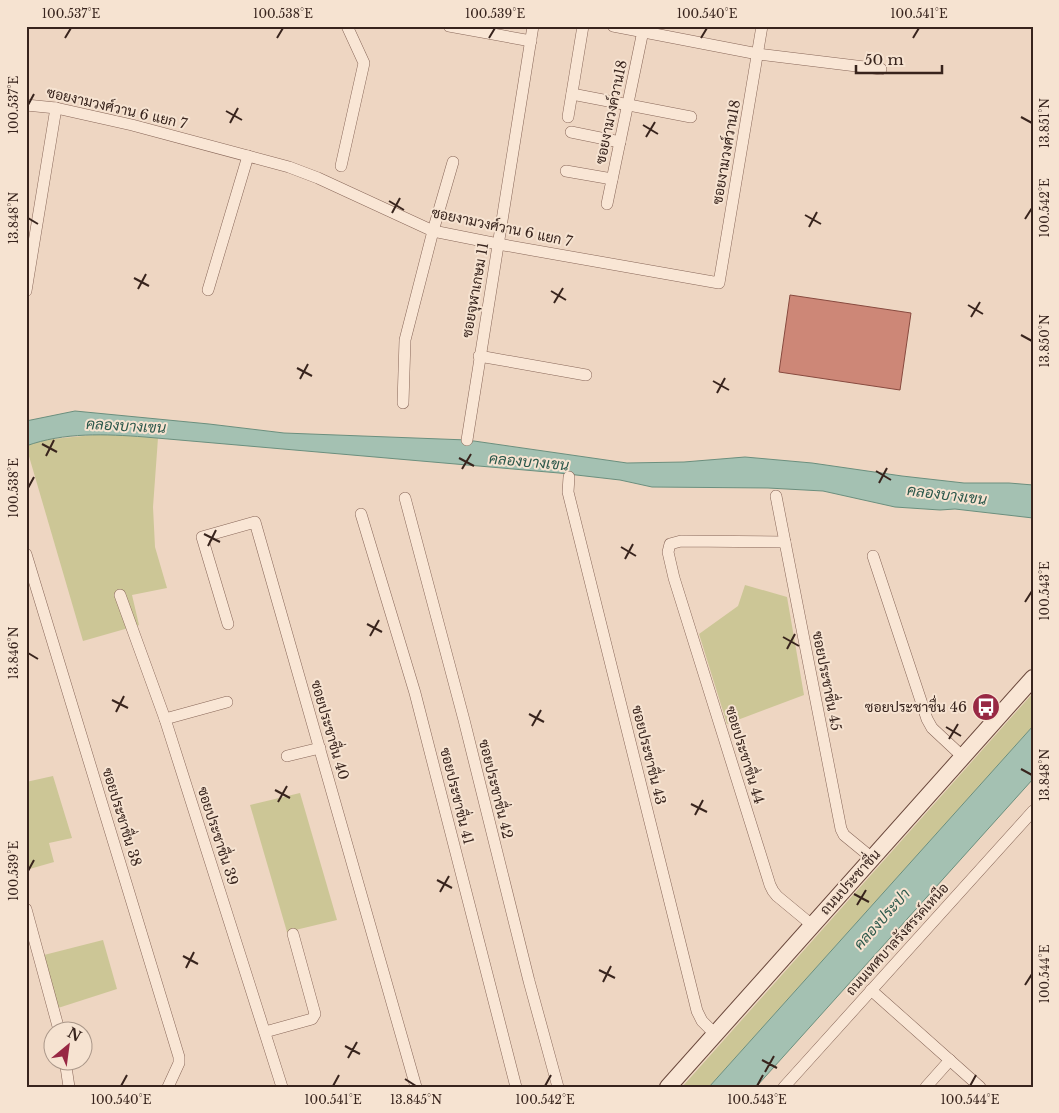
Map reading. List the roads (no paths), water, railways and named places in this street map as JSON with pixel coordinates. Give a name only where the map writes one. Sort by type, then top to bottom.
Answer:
[{"type":"main road","name":"ถนนประชาชื่น","points":[[668,1087],[1033,678]]},
{"type":"street","points":[[341,166],[364,63],[346,26]]},
{"type":"street","name":"ซอยจุฬาเกษม 11","points":[[466,440],[533,26]]},
{"type":"street","points":[[568,117],[583,26]]},
{"type":"street","points":[[613,26],[643,29],[758,54],[881,69]]},
{"type":"street","name":"ซอยงามวงศ์วาน18","points":[[719,282],[762,26]]},
{"type":"street","points":[[453,27],[531,41]]},
{"type":"street","name":"ซอยงามวงค์วาน18","points":[[607,204],[643,29]]},
{"type":"street","points":[[572,94],[691,117]]},
{"type":"street","name":"ซอยงามวงศ์วาน 6 แยก 7","points":[[26,104],[56,108],[132,125],[289,167],[318,178],[433,231],[719,282]]},
{"type":"street","points":[[26,291],[56,108]]},
{"type":"street","points":[[570,132],[620,142]]},
{"type":"street","points":[[208,290],[248,156]]},
{"type":"street","points":[[403,403],[405,340],[453,162]]},
{"type":"street","points":[[566,171],[612,179]]},
{"type":"street","points":[[479,356],[586,375]]},
{"type":"street","name":"ซอยประชาชื่น 43","points":[[568,477],[568,492],[697,1011],[702,1021],[714,1034]]},
{"type":"street","name":"ซอยประชาชื่น 45","points":[[776,496],[841,829],[844,835],[872,858]]},
{"type":"street","name":"ซอยประชาชื่น 42","points":[[405,498],[558,1087]]},
{"type":"street","name":"ซอยประชาชื่น 41","points":[[361,514],[415,693],[516,1087]]},
{"type":"street","name":"ซอยประชาชื่น 40","points":[[228,624],[202,537],[255,522],[416,1087]]},
{"type":"street","name":"ซอยประชาชื่น 44","points":[[785,542],[681,540],[670,544],[668,552],[674,578],[770,885],[777,896],[812,925]]},
{"type":"street","name":"ซอยประชาชื่น 38","points":[[26,554],[179,1057],[179,1063],[168,1087]]},
{"type":"street","points":[[873,556],[927,719],[932,728],[963,756]]},
{"type":"street","name":"ซอยประชาชื่น 39","points":[[120,595],[166,719],[282,1087]]},
{"type":"street","points":[[166,719],[227,702]]},
{"type":"street","points":[[287,756],[320,748]]},
{"type":"street","name":"ถนนเทศบาลรังสรรค์เหนือ","points":[[784,1087],[1033,811]]},
{"type":"street","points":[[26,909],[56,1020]]},
{"type":"street","points":[[265,1032],[306,1022],[312,1019],[315,1014],[292,934]]},
{"type":"street","points":[[871,990],[980,1087]]},
{"type":"street","points":[[926,1087],[950,1060]]},
{"type":"street","points":[[66,1070],[69,1087]]},
{"type":"water","name":"คลองบางเขน","points":[[75,411],[284,433],[467,440],[627,463],[684,462],[745,457],[812,463],[964,483],[1033,485],[1033,518],[955,509],[895,507],[823,491],[768,488],[652,487],[620,480],[559,473],[145,437],[115,435],[70,436],[40,441],[26,446],[26,421]]},
{"type":"water","name":"คลองประปา","points":[[1033,726],[1033,779],[756,1087],[709,1087]]},
{"type":"place","name":"ซอยประชาชื่น 46","points":[[986,707]]}]
